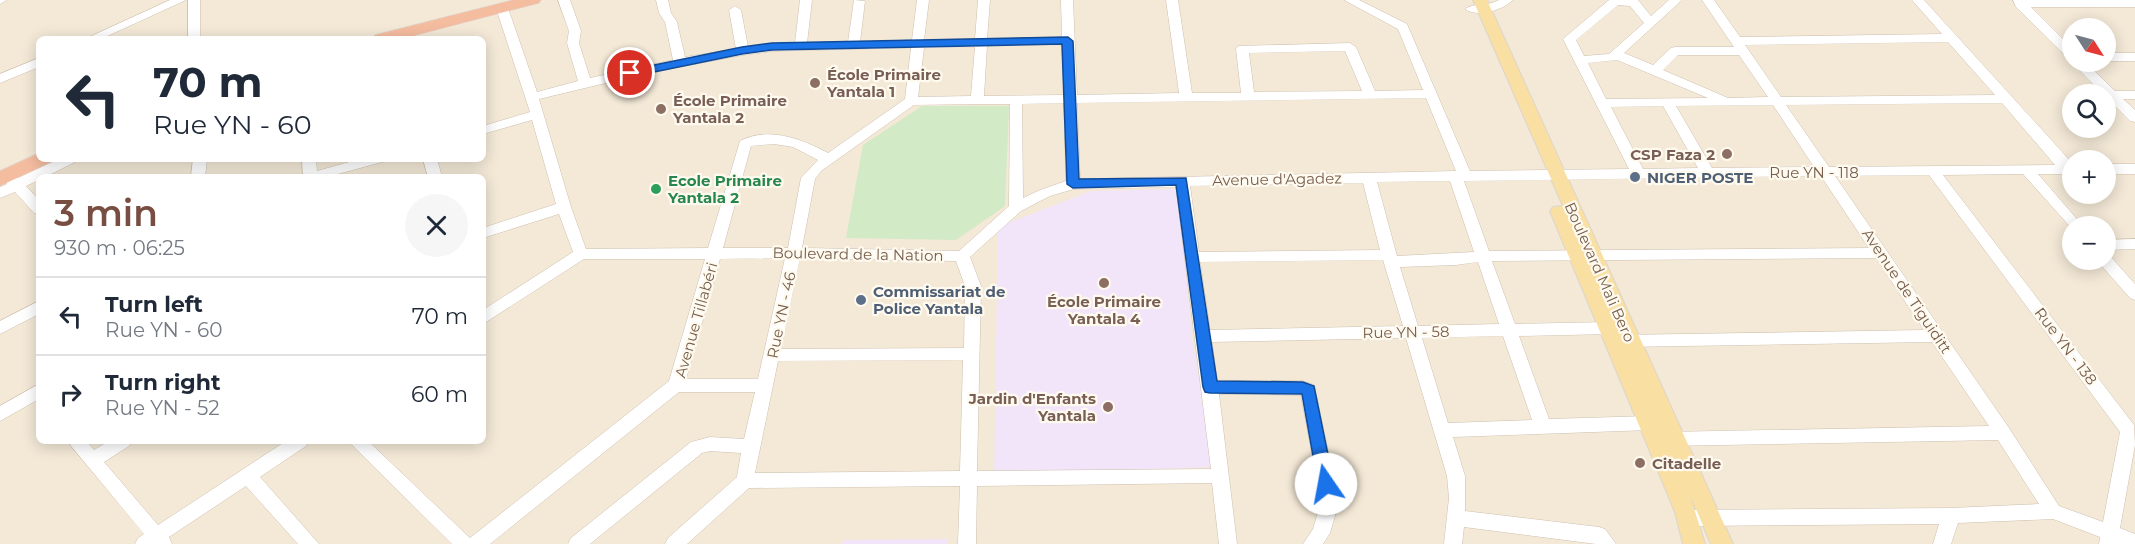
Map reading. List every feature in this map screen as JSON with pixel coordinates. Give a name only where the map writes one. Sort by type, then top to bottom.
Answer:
[{"type":"highway","points":[[399,36],[533,0]]},
{"type":"highway","points":[[6,183],[38,162]]},
{"type":"main road","name":"Boulevard Mali Bero","points":[[1475,4],[1586,255],[1688,518],[1695,544]]},
{"type":"main road","name":"Boulevard Mali Bero","points":[[1586,255],[1618,336],[1676,439],[1722,544]]},
{"type":"street","points":[[98,36],[180,0]]},
{"type":"street","points":[[194,0],[194,36]]},
{"type":"street","points":[[564,0],[575,31],[573,43],[585,83]]},
{"type":"street","points":[[662,0],[665,13],[671,22],[680,63]]},
{"type":"street","points":[[801,45],[806,0]]},
{"type":"street","points":[[923,0],[909,102],[1432,94]]},
{"type":"street","points":[[977,100],[984,0]]},
{"type":"street","points":[[1066,0],[1073,184]]},
{"type":"street","points":[[1172,0],[1186,98]]},
{"type":"street","points":[[1350,0],[1403,27],[1432,94],[1460,176],[1482,256],[1543,427]]},
{"type":"street","points":[[1475,4],[1498,6],[1507,0]]},
{"type":"street","points":[[1579,60],[1612,58],[1617,55],[1677,0]]},
{"type":"street","name":"Avenue de Tiguiditt","points":[[1708,0],[1882,253],[2053,511]]},
{"type":"street","points":[[1918,0],[2062,160]]},
{"type":"street","points":[[854,44],[856,1]]},
{"type":"street","points":[[1639,174],[1579,60],[1570,38],[1613,2],[1634,3],[1650,24]]},
{"type":"street","points":[[2018,2],[2135,3]]},
{"type":"street","points":[[2018,2],[2062,45]]},
{"type":"street","points":[[486,316],[581,254],[564,207],[532,97],[502,8]]},
{"type":"street","points":[[735,10],[742,50]]},
{"type":"street","points":[[1655,70],[1675,51],[1741,46],[1952,38]]},
{"type":"street","points":[[532,97],[585,83],[742,50],[801,45],[1068,41]]},
{"type":"street","points":[[1248,97],[1242,49],[1300,46],[1350,47],[1370,95]]},
{"type":"street","points":[[1617,55],[1726,101]]},
{"type":"street","points":[[2116,57],[2135,57]]},
{"type":"street","points":[[0,79],[36,63]]},
{"type":"street","points":[[2088,72],[2101,84]]},
{"type":"street","points":[[2116,95],[2135,95]]},
{"type":"street","points":[[1601,103],[2005,99]]},
{"type":"street","points":[[2116,99],[2135,118]]},
{"type":"street","points":[[1016,100],[1016,208]]},
{"type":"street","name":"Rue YN - 46","points":[[746,481],[751,446],[794,253],[808,178],[828,159],[909,102]]},
{"type":"street","points":[[1667,102],[1707,172]]},
{"type":"street","points":[[486,129],[537,114]]},
{"type":"street","name":"Avenue Tillabéri","points":[[476,544],[676,386],[743,147],[751,141],[785,139],[794,141],[828,159]]},
{"type":"street","points":[[6,183],[62,162]]},
{"type":"street","points":[[324,174],[367,162]]},
{"type":"street","name":"Rue YN - 118","points":[[1550,174],[2062,169]]},
{"type":"street","points":[[2116,169],[2135,169]]},
{"type":"street","points":[[2027,170],[2067,216]]},
{"type":"street","name":"Rue YN - 138","points":[[1933,171],[2128,430],[2110,538]]},
{"type":"street","name":"Avenue d'Agadez","points":[[962,256],[1016,208],[1045,193],[1073,184],[1550,174]]},
{"type":"street","points":[[1369,178],[1390,258],[1456,476],[1456,518],[1453,544]]},
{"type":"street","points":[[1182,181],[1210,387],[1228,544]]},
{"type":"street","points":[[6,183],[36,207]]},
{"type":"street","points":[[486,232],[564,207]]},
{"type":"street","points":[[2116,245],[2135,244]]},
{"type":"street","name":"Boulevard de la Nation","points":[[581,254],[794,253],[962,256],[973,286],[967,544]]},
{"type":"street","points":[[1191,257],[1456,260],[1482,256],[1882,253]]},
{"type":"street","points":[[2114,270],[2135,294]]},
{"type":"street","points":[[0,328],[36,309]]},
{"type":"street","name":"Rue YN - 58","points":[[1203,336],[1509,330],[1618,336],[1936,336]]},
{"type":"street","points":[[772,355],[971,354]]},
{"type":"street","points":[[676,386],[765,386]]},
{"type":"street","points":[[1210,387],[1303,388],[1308,390],[1330,502],[1321,533],[1312,544]]},
{"type":"street","points":[[0,414],[36,396]]},
{"type":"street","points":[[1442,430],[1543,427],[1653,431],[1676,439],[2003,433]]},
{"type":"street","points":[[79,444],[155,541],[296,444]]},
{"type":"street","points":[[93,460],[118,444]]},
{"type":"street","points":[[360,444],[464,544]]},
{"type":"street","points":[[577,544],[697,447],[710,444],[751,446]]},
{"type":"street","points":[[248,476],[310,544]]},
{"type":"street","points":[[674,544],[746,481],[1219,476]]},
{"type":"street","points":[[1688,518],[1951,516],[2053,511],[2110,538],[2135,542]]},
{"type":"street","points":[[1942,544],[1951,516]]},
{"type":"street","points":[[1456,518],[1599,535],[1607,544]]},
{"type":"shaded area","points":[[0,0],[2135,0],[2135,544],[0,544]]},
{"type":"shaded area","points":[[1178,189],[1192,339],[1216,467],[994,474],[998,227],[1091,191]]},
{"type":"shaded area","points":[[948,539],[947,544],[841,544],[845,540]]},
{"type":"green space","points":[[922,106],[1009,106],[1005,206],[956,240],[846,238],[863,145]]},
{"type":"place","name":"École Primaire Yantala 1","points":[[815,83]]},
{"type":"place","name":"École Primaire Yantala 2","points":[[661,109]]},
{"type":"place","name":"CSP Faza 2","points":[[1727,154]]},
{"type":"place","name":"NIGER POSTE","points":[[1635,177]]},
{"type":"place","name":"Ecole Primaire Yantala 2","points":[[656,189]]},
{"type":"place","name":"École Primaire Yantala 4","points":[[1104,283]]},
{"type":"place","name":"Commissariat de Police Yantala","points":[[861,300]]},
{"type":"place","name":"Jardin d'Enfants Yantala","points":[[1108,407]]},
{"type":"place","name":"Citadelle","points":[[1640,463]]},
{"type":"route","points":[[630,73],[742,50],[772,47],[1068,41],[1073,184],[1182,181],[1210,387],[1303,388],[1308,390],[1311,394],[1326,484]]}]
